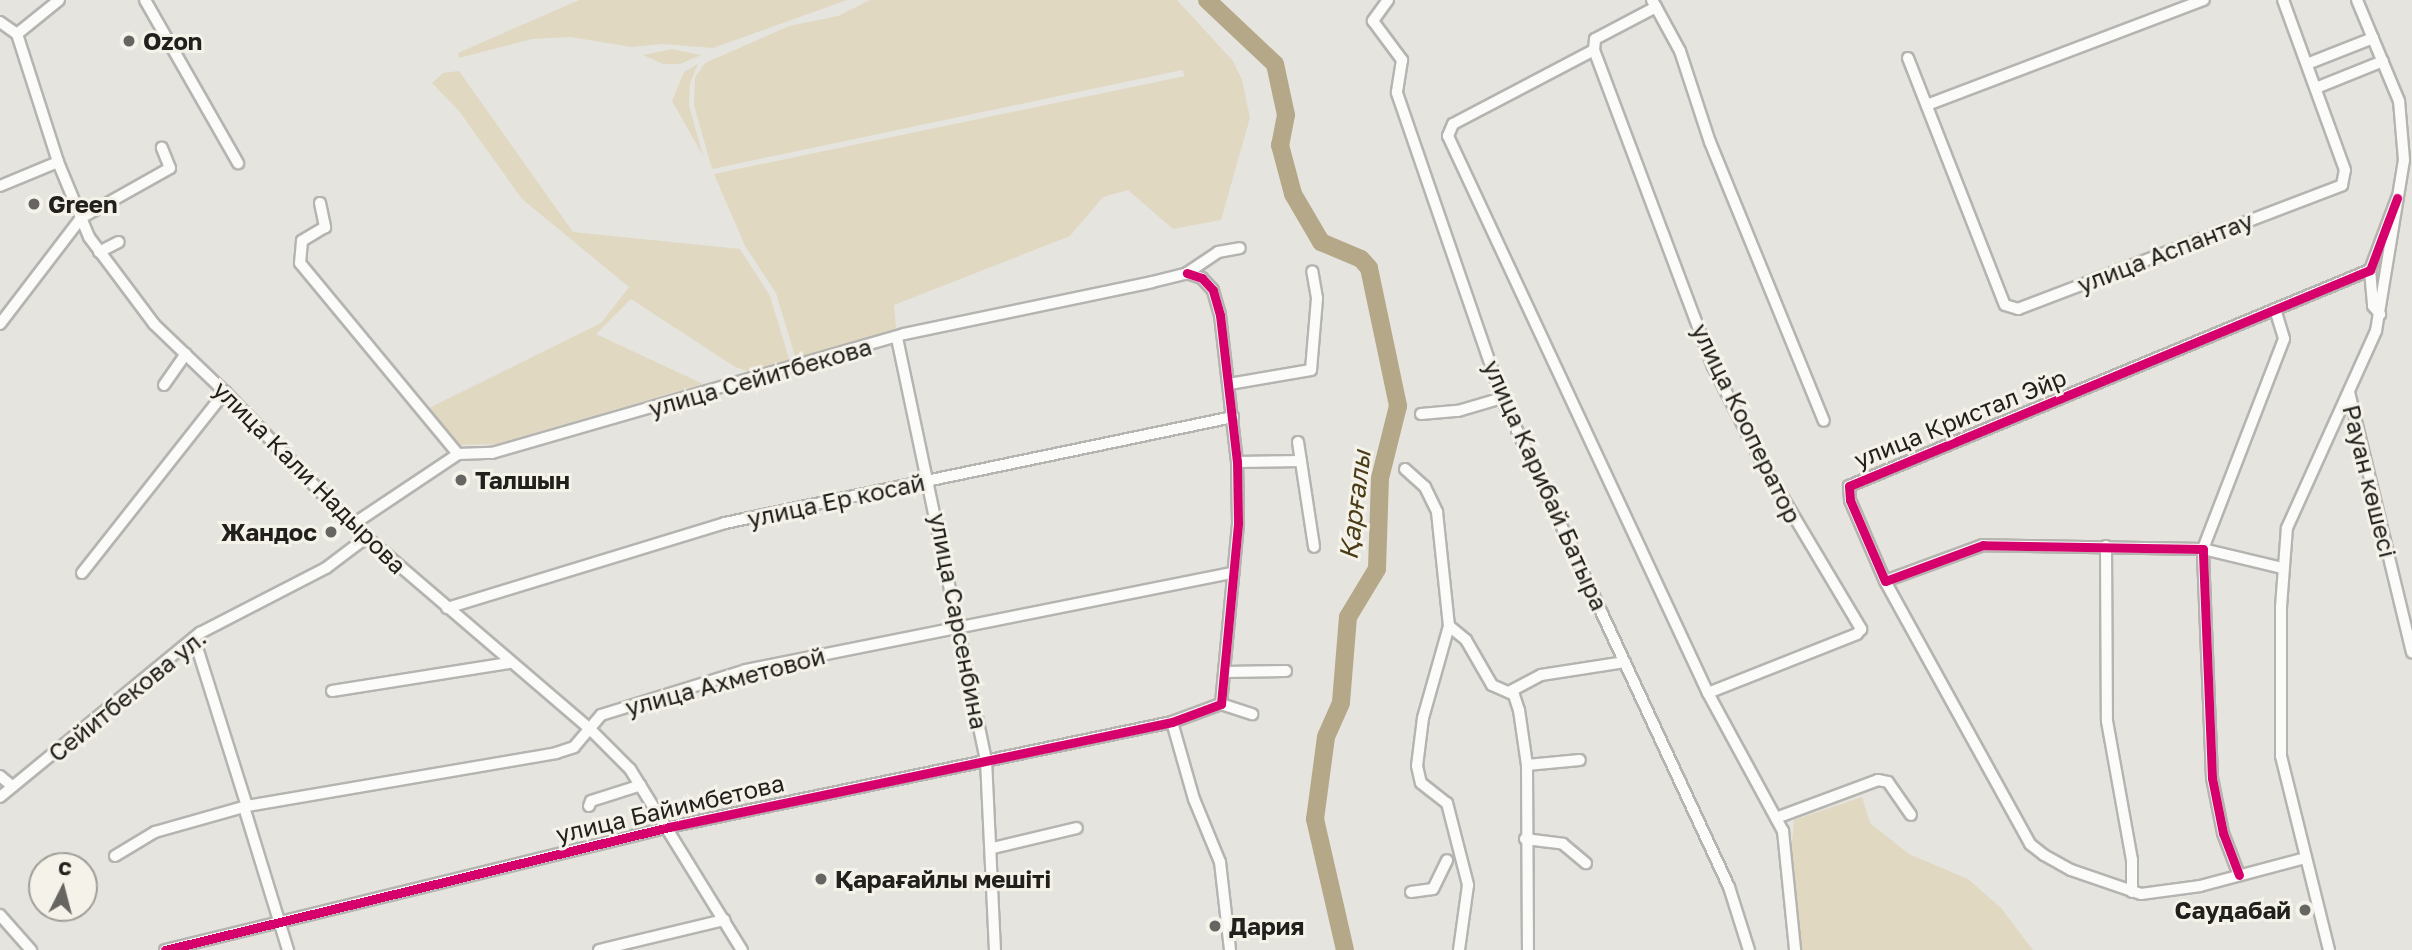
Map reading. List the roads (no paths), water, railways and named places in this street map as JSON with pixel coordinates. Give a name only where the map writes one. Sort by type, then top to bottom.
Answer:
[{"type":"street","points":[[0,22],[17,34],[59,0]]},
{"type":"street","points":[[145,0],[239,163]]},
{"type":"street","name":"улица Карибай Батыра","points":[[1388,0],[1372,17],[1402,60],[1397,93],[1502,398],[1729,887],[1749,950]]},
{"type":"street","points":[[1927,105],[2204,0]]},
{"type":"street","name":"улица Аспантау","points":[[1909,58],[2010,310],[2342,185],[2345,170],[2283,0]]},
{"type":"street","points":[[2329,950],[2281,756],[2282,568],[2287,528],[2301,490],[2349,392],[2380,314],[2408,141],[2399,101],[2357,0]]},
{"type":"street","points":[[1795,950],[1783,831],[1708,693],[1448,136],[1453,124],[1594,50],[1595,39],[1654,3],[1680,51],[1710,142],[1824,421]]},
{"type":"street","name":"улица Кали Надырова","points":[[17,34],[58,162],[81,218],[99,252],[154,324],[226,392],[352,525],[509,663],[591,730],[641,785],[742,950]]},
{"type":"street","points":[[2307,64],[2373,38]]},
{"type":"street","name":"улица Кооператор","points":[[1594,50],[1713,366],[1768,472],[1861,629],[1857,634],[1708,693]]},
{"type":"street","points":[[2316,88],[2383,61]]},
{"type":"street","points":[[0,324],[81,218],[170,168],[162,148]]},
{"type":"street","points":[[0,186],[58,162]]},
{"type":"street","points":[[2380,314],[2373,306],[2370,270],[2398,198]]},
{"type":"street","points":[[320,203],[325,227],[302,241],[298,252],[300,263],[458,454],[352,525]]},
{"type":"street","points":[[99,252],[119,242]]},
{"type":"street","points":[[1187,273],[1218,252],[1240,248]]},
{"type":"street","name":"улица Кристал Эйр","points":[[2305,858],[2162,893],[2132,891],[2071,870],[2031,844],[1885,581],[1850,500],[1849,486],[1855,481],[1936,451],[2370,270]]},
{"type":"street","points":[[1228,383],[1311,370],[1317,298],[1312,271]]},
{"type":"street","points":[[1187,273],[1202,278],[1213,290],[1233,417],[1237,462],[1233,573],[1221,704],[1252,714]]},
{"type":"street","name":"улица Сейитбекова","points":[[458,454],[492,453],[897,338],[1187,273]]},
{"type":"street","points":[[2239,875],[2223,833],[2212,778],[2203,550],[2284,339],[2274,309]]},
{"type":"street","name":"улица Сарсенбина","points":[[897,338],[930,481],[986,760],[993,848],[995,950]]},
{"type":"street","points":[[164,385],[186,354]]},
{"type":"street","points":[[82,573],[226,392]]},
{"type":"street","name":"Рауан көшесі","points":[[2349,392],[2412,652]]},
{"type":"street","points":[[1421,414],[1458,411],[1502,398]]},
{"type":"street","name":"улица Ер косай","points":[[447,608],[725,523],[1233,417]]},
{"type":"street","points":[[1298,442],[1314,547]]},
{"type":"street","points":[[1237,462],[1301,461]]},
{"type":"street","points":[[1405,469],[1425,487],[1437,512],[1449,626],[1423,718],[1417,766],[1421,783],[1447,803],[1468,885],[1459,950]]},
{"type":"street","name":"Сейитбекова ул.","points":[[0,797],[75,739],[194,638],[326,568],[367,537]]},
{"type":"street","points":[[1885,581],[1983,545],[2203,550],[2282,568]]},
{"type":"street","points":[[2106,546],[2107,721],[2132,860],[2132,891]]},
{"type":"street","name":"улица Ахметовой","points":[[115,856],[155,832],[246,806],[574,747],[601,715],[746,670],[1233,573]]},
{"type":"street","points":[[1449,626],[1466,640],[1492,685],[1509,692],[1519,710],[1527,765],[1525,839],[1528,950]]},
{"type":"street","points":[[194,638],[288,950]]},
{"type":"street","points":[[1509,692],[1541,675],[1625,662]]},
{"type":"street","points":[[332,691],[509,663]]},
{"type":"street","points":[[1224,672],[1286,671]]},
{"type":"street","name":"улица Байимбетова","points":[[165,950],[669,827],[1172,722],[1221,704]]},
{"type":"street","points":[[1172,722],[1194,799],[1220,862],[1230,950]]},
{"type":"street","points":[[1527,765],[1580,760]]},
{"type":"street","points":[[0,776],[12,786]]},
{"type":"street","points":[[1776,818],[1878,780],[1888,782],[1910,815]]},
{"type":"street","points":[[589,806],[591,802],[641,785]]},
{"type":"street","points":[[993,848],[1077,828]]},
{"type":"street","points":[[1525,839],[1563,844],[1586,863]]},
{"type":"street","points":[[1411,892],[1433,889],[1444,859],[1460,859]]},
{"type":"street","points":[[0,915],[31,950]]},
{"type":"street","points":[[599,950],[724,919]]},
{"type":"waterway","name":"Қарғалы","points":[[1207,0],[1275,64],[1286,115],[1280,145],[1293,194],[1321,242],[1361,259],[1369,268],[1398,406],[1380,478],[1377,569],[1348,617],[1341,703],[1326,737],[1315,819],[1345,950]]},
{"type":"place","name":"Ozon","points":[[129,41]]},
{"type":"place","name":"Green","points":[[34,204]]},
{"type":"place","name":"Талшын","points":[[461,480]]},
{"type":"place","name":"Жандос","points":[[331,532]]},
{"type":"place","name":"Қарағайлы мешіті","points":[[821,879]]},
{"type":"place","name":"Саудабай","points":[[2305,910]]},
{"type":"place","name":"Дария","points":[[1215,926]]}]
